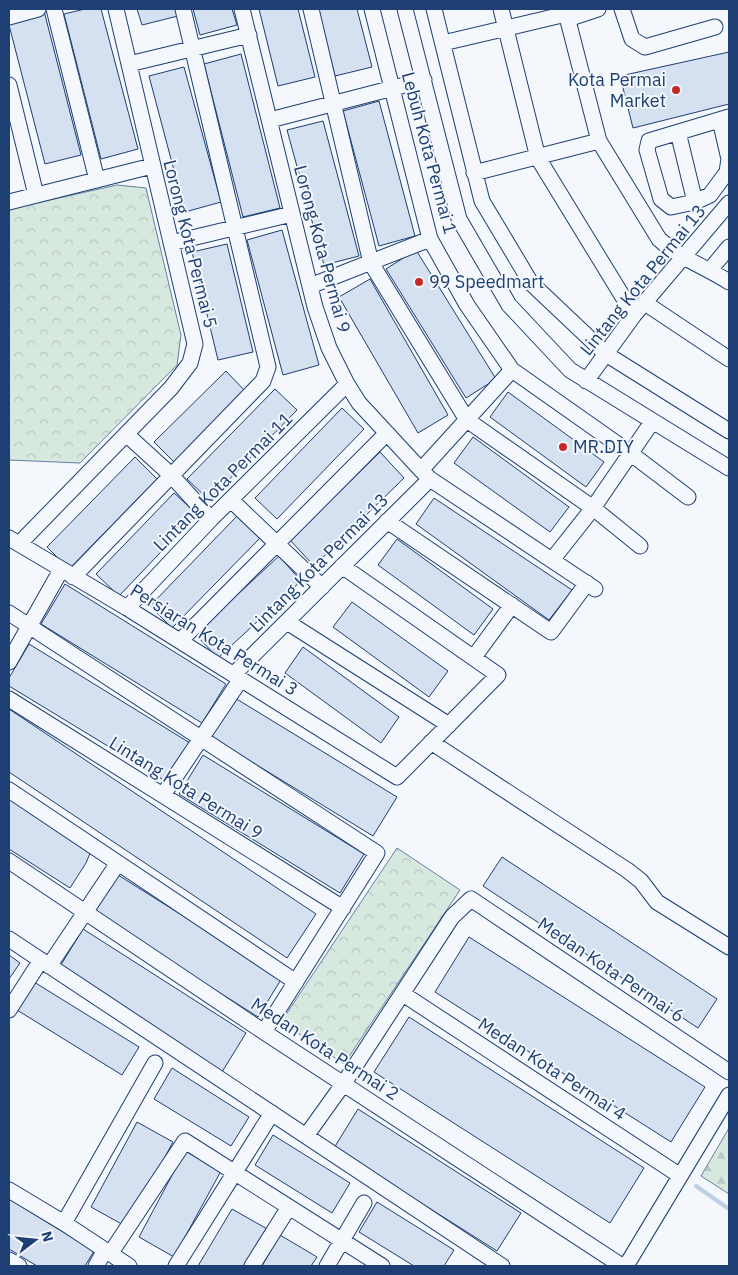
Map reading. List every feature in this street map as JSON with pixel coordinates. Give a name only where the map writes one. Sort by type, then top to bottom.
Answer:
[{"type":"street","points":[[9,17],[38,9]]},
{"type":"street","points":[[54,9],[97,180]]},
{"type":"street","name":"Lorong Kota Permai 5","points":[[14,541],[126,434],[171,388],[190,363],[195,344],[116,9]]},
{"type":"street","points":[[9,662],[29,626],[67,573],[171,475],[263,381],[268,367],[183,9]]},
{"type":"street","name":"Lorong Kota Permai 9","points":[[242,9],[315,307],[329,348],[347,384],[359,402],[426,474],[591,586],[551,632],[512,605]]},
{"type":"street","points":[[310,9],[371,263],[467,420],[593,508],[640,546]]},
{"type":"street","name":"Lebuh Kota Permai 1","points":[[372,9],[430,239],[467,305],[512,370],[688,497]]},
{"type":"street","name":"Lebuh Kota Permai 1","points":[[406,9],[459,219],[509,305],[570,370],[729,468]]},
{"type":"street","points":[[434,9],[482,201],[531,284],[606,354],[729,431]]},
{"type":"street","points":[[501,9],[538,158],[634,315]]},
{"type":"street","points":[[443,43],[567,14],[598,9]]},
{"type":"street","points":[[622,9],[632,39],[645,47],[715,27]]},
{"type":"street","points":[[567,14],[599,141],[659,239],[669,248],[729,282]]},
{"type":"street","points":[[129,64],[249,35]]},
{"type":"street","points":[[270,120],[424,80]]},
{"type":"street","points":[[9,85],[15,138],[36,195]]},
{"type":"street","points":[[725,118],[729,159],[727,172],[710,195],[695,202],[671,207],[661,199],[647,150],[650,141],[725,118]]},
{"type":"street","points":[[678,132],[695,202]]},
{"type":"street","points":[[440,142],[464,134]]},
{"type":"street","points":[[474,174],[599,141]]},
{"type":"street","points":[[9,202],[152,166]]},
{"type":"street","name":"Lintang Kota Permai 13","points":[[586,381],[634,315],[729,203]]},
{"type":"street","points":[[171,244],[292,214]]},
{"type":"street","points":[[310,286],[430,239]]},
{"type":"street","points":[[710,270],[729,247]]},
{"type":"street","points":[[644,303],[729,359]]},
{"type":"street","name":"Lintang Kota Permai 13","points":[[163,795],[201,739],[238,677],[287,622],[387,521],[467,420],[512,370]]},
{"type":"street","name":"Lintang Kota Permai 11","points":[[127,608],[212,519],[347,384]]},
{"type":"street","points":[[552,560],[593,508],[652,422]]},
{"type":"street","points":[[180,641],[387,433]]},
{"type":"street","points":[[126,434],[171,475],[212,519]]},
{"type":"street","points":[[231,500],[322,587]]},
{"type":"street","points":[[387,521],[512,605],[474,657]]},
{"type":"street","name":"Persiaran Kota Permai 3","points":[[14,541],[127,608],[397,777],[431,742]]},
{"type":"street","points":[[342,566],[498,675],[431,742],[627,870],[641,881],[657,902],[729,947]]},
{"type":"street","points":[[9,614],[377,853],[264,1032]]},
{"type":"street","points":[[287,622],[449,725]]},
{"type":"street","name":"Lintang Kota Permai 9","points":[[9,699],[342,908]]},
{"type":"street","points":[[9,790],[296,982]]},
{"type":"street","name":"Medan Kota Permai 2","points":[[9,861],[264,1032],[624,1266]]},
{"type":"street","points":[[9,1010],[84,912],[118,863]]},
{"type":"street","name":"Medan Kota Permai 6","points":[[403,994],[452,917],[472,899],[729,1072]]},
{"type":"street","points":[[9,939],[502,1266]]},
{"type":"street","points":[[306,1136],[403,994]]},
{"type":"street","name":"Medan Kota Permai 4","points":[[403,994],[679,1175]]},
{"type":"street","points":[[64,1223],[155,1063]]},
{"type":"street","points":[[624,1266],[729,1095]]},
{"type":"street","points":[[176,1266],[236,1174],[272,1113]]},
{"type":"street","points":[[96,1266],[185,1141],[382,1266]]},
{"type":"street","points":[[9,1190],[64,1223],[129,1266]]},
{"type":"street","points":[[327,1266],[364,1203]]},
{"type":"street","points":[[252,1266],[289,1207]]},
{"type":"street","points":[[9,1260],[19,1266]]},
{"type":"green space","points":[[117,185],[146,188],[181,335],[177,365],[80,463],[9,460],[9,209]]},
{"type":"green space","points":[[397,848],[460,890],[344,1064],[281,1022]]},
{"type":"green space","points":[[729,1128],[729,1194],[701,1176]]},
{"type":"building","points":[[85,9],[101,9],[138,149],[101,159],[64,14]]},
{"type":"building","points":[[137,9],[177,9],[178,16],[142,25]]},
{"type":"building","points":[[193,9],[232,9],[237,25],[200,35]]},
{"type":"building","points":[[259,9],[298,9],[315,77],[278,86]]},
{"type":"building","points":[[318,9],[357,9],[372,67],[335,76]]},
{"type":"building","points":[[44,11],[81,155],[45,164],[9,25],[9,20]]},
{"type":"building","name":"Kota Permai Market","points":[[729,52],[729,104],[633,128],[620,76]]},
{"type":"building","points":[[241,54],[280,208],[243,217],[204,64]]},
{"type":"building","points":[[184,67],[221,202],[185,212],[149,76]]},
{"type":"building","points":[[379,101],[415,236],[379,246],[343,111]]},
{"type":"building","points":[[323,121],[359,256],[324,265],[287,130]]},
{"type":"building","points":[[282,230],[319,365],[283,375],[247,240]]},
{"type":"building","points":[[227,244],[253,352],[218,360],[192,252]]},
{"type":"building","points":[[416,250],[496,379],[466,398],[386,269]]},
{"type":"building","points":[[370,279],[448,415],[418,433],[339,297]]},
{"type":"building","points":[[226,371],[246,392],[174,462],[154,442]]},
{"type":"building","points":[[275,389],[297,410],[209,500],[187,479]]},
{"type":"building","points":[[508,392],[604,462],[586,487],[490,417]]},
{"type":"building","points":[[342,408],[364,429],[277,519],[255,498]]},
{"type":"building","points":[[473,437],[569,507],[550,532],[454,463]]},
{"type":"building","points":[[380,452],[404,478],[314,566],[290,540]]},
{"type":"building","points":[[135,457],[157,479],[69,569],[47,547]]},
{"type":"building","points":[[174,493],[197,514],[119,596],[96,574]]},
{"type":"building","points":[[434,498],[572,590],[549,620],[416,524]]},
{"type":"building","points":[[237,516],[260,538],[172,628],[150,606]]},
{"type":"building","points":[[397,539],[493,609],[474,635],[378,565]]},
{"type":"building","points":[[279,556],[301,581],[218,658],[195,634]]},
{"type":"building","points":[[65,584],[226,684],[202,723],[41,624]]},
{"type":"building","points":[[352,602],[448,671],[429,697],[333,627]]},
{"type":"building","points":[[29,644],[190,743],[167,782],[9,686],[9,678]]},
{"type":"building","points":[[303,647],[399,717],[381,743],[285,673]]},
{"type":"building","points":[[235,698],[397,797],[373,836],[211,737]]},
{"type":"building","points":[[9,709],[316,914],[287,958],[9,772]]},
{"type":"building","points":[[203,755],[364,854],[340,893],[179,794]]},
{"type":"building","points":[[9,798],[91,851],[86,863],[70,888],[9,849]]},
{"type":"building","points":[[502,857],[717,999],[698,1028],[483,886]]},
{"type":"building","points":[[118,875],[282,978],[258,1017],[94,913]]},
{"type":"building","points":[[83,929],[246,1033],[222,1072],[59,968]]},
{"type":"building","points":[[469,937],[705,1087],[671,1142],[435,992]]},
{"type":"building","points":[[9,955],[20,963],[9,979]]},
{"type":"building","points":[[34,982],[139,1047],[122,1075],[17,1010]]},
{"type":"building","points":[[409,1017],[644,1168],[610,1223],[374,1072]]},
{"type":"building","points":[[172,1068],[249,1117],[231,1146],[154,1099]]},
{"type":"building","points":[[358,1109],[521,1213],[497,1251],[334,1148]]},
{"type":"building","points":[[137,1122],[173,1142],[127,1227],[91,1207]]},
{"type":"building","points":[[273,1135],[350,1183],[332,1213],[255,1165]]},
{"type":"building","points":[[185,1151],[221,1171],[174,1257],[139,1237]]},
{"type":"building","points":[[9,1199],[94,1251],[85,1266],[37,1266],[9,1249]]},
{"type":"building","points":[[377,1202],[454,1250],[444,1266],[414,1266],[359,1232]]},
{"type":"building","points":[[232,1209],[269,1230],[248,1266],[198,1266]]},
{"type":"building","points":[[280,1235],[317,1257],[311,1266],[262,1266]]},
{"type":"waterway","points":[[696,1186],[729,1209]]},
{"type":"place","name":"Kota Permai Market","points":[[676,90]]},
{"type":"place","name":"99 Speedmart","points":[[419,282]]},
{"type":"place","name":"MR.DIY","points":[[563,447]]}]
